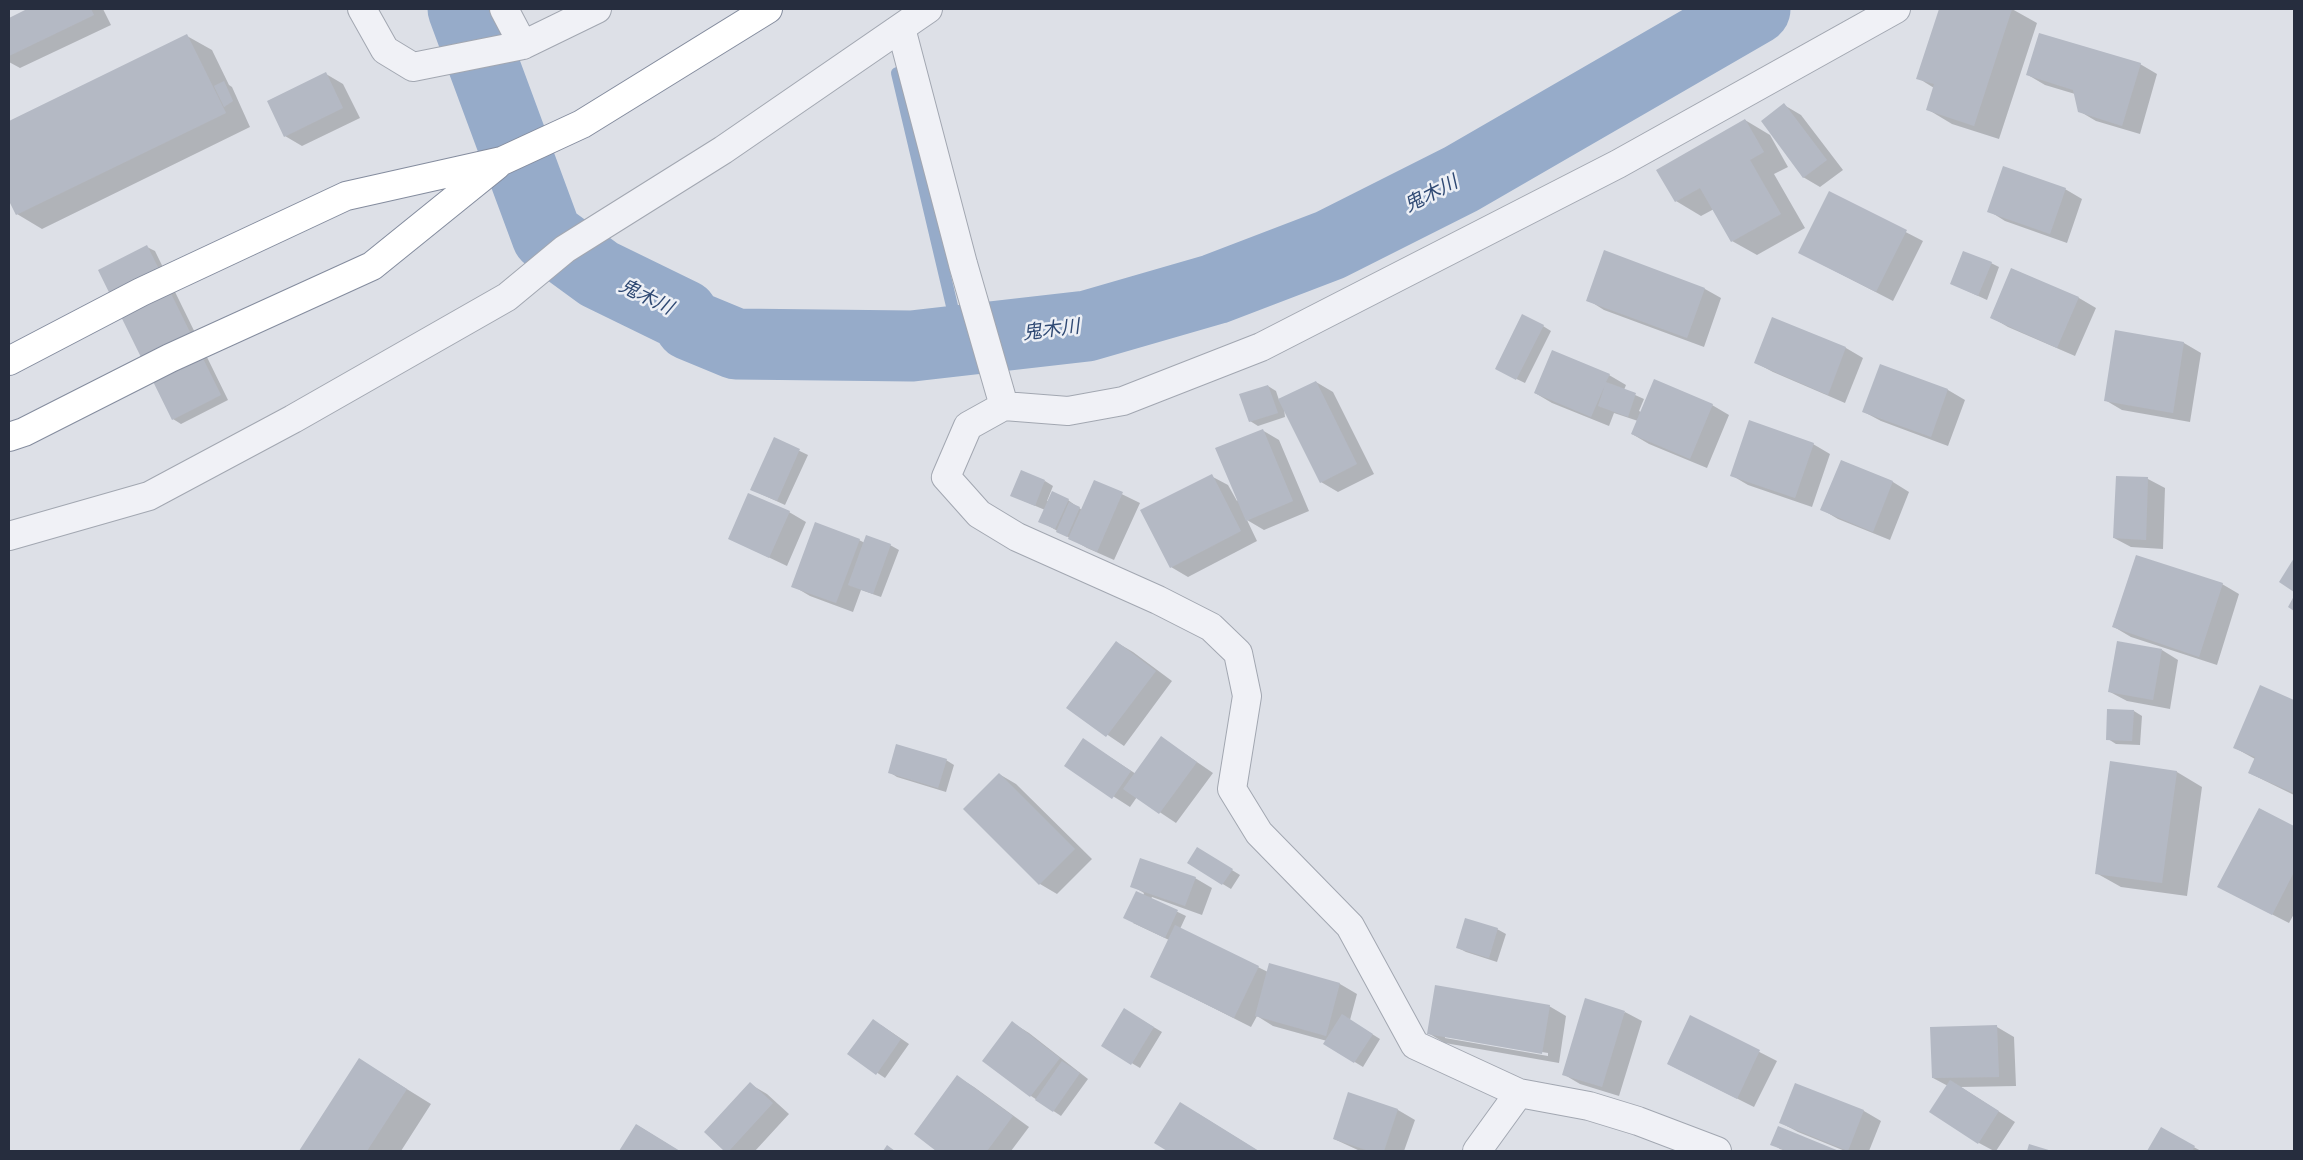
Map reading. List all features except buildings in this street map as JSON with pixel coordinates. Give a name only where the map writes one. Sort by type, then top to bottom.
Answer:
[{"type":"highway","points":[[9,361],[141,292],[346,196],[502,161],[582,124],[768,9]]},
{"type":"highway","points":[[9,437],[24,432],[170,358],[372,266],[502,161]]},
{"type":"street","points":[[362,9],[385,50],[413,67],[522,45],[596,9]]},
{"type":"street","points":[[504,9],[522,45]]},
{"type":"street","points":[[9,536],[149,496],[293,419],[508,297],[565,249],[723,150],[928,9]]},
{"type":"street","points":[[1717,1151],[1638,1121],[1589,1106],[1519,1093],[1415,1045],[1350,926],[1259,833],[1232,790],[1247,696],[1238,653],[1211,627],[1158,600],[1017,537],[979,514],[946,477],[968,426],[1003,404],[1068,411],[1123,401],[1260,346],[1618,164],[1896,9]]},
{"type":"street","points":[[901,28],[963,264],[1003,404]]},
{"type":"street","points":[[1477,1151],[1519,1093]]},
{"type":"waterway","name":"鬼木川","points":[[463,9],[547,236],[599,274],[683,315],[690,325],[736,344],[912,346],[1087,326],[1215,289],[1330,245],[1461,179],[1755,9]]},
{"type":"waterway","points":[[897,73],[960,340]]}]
